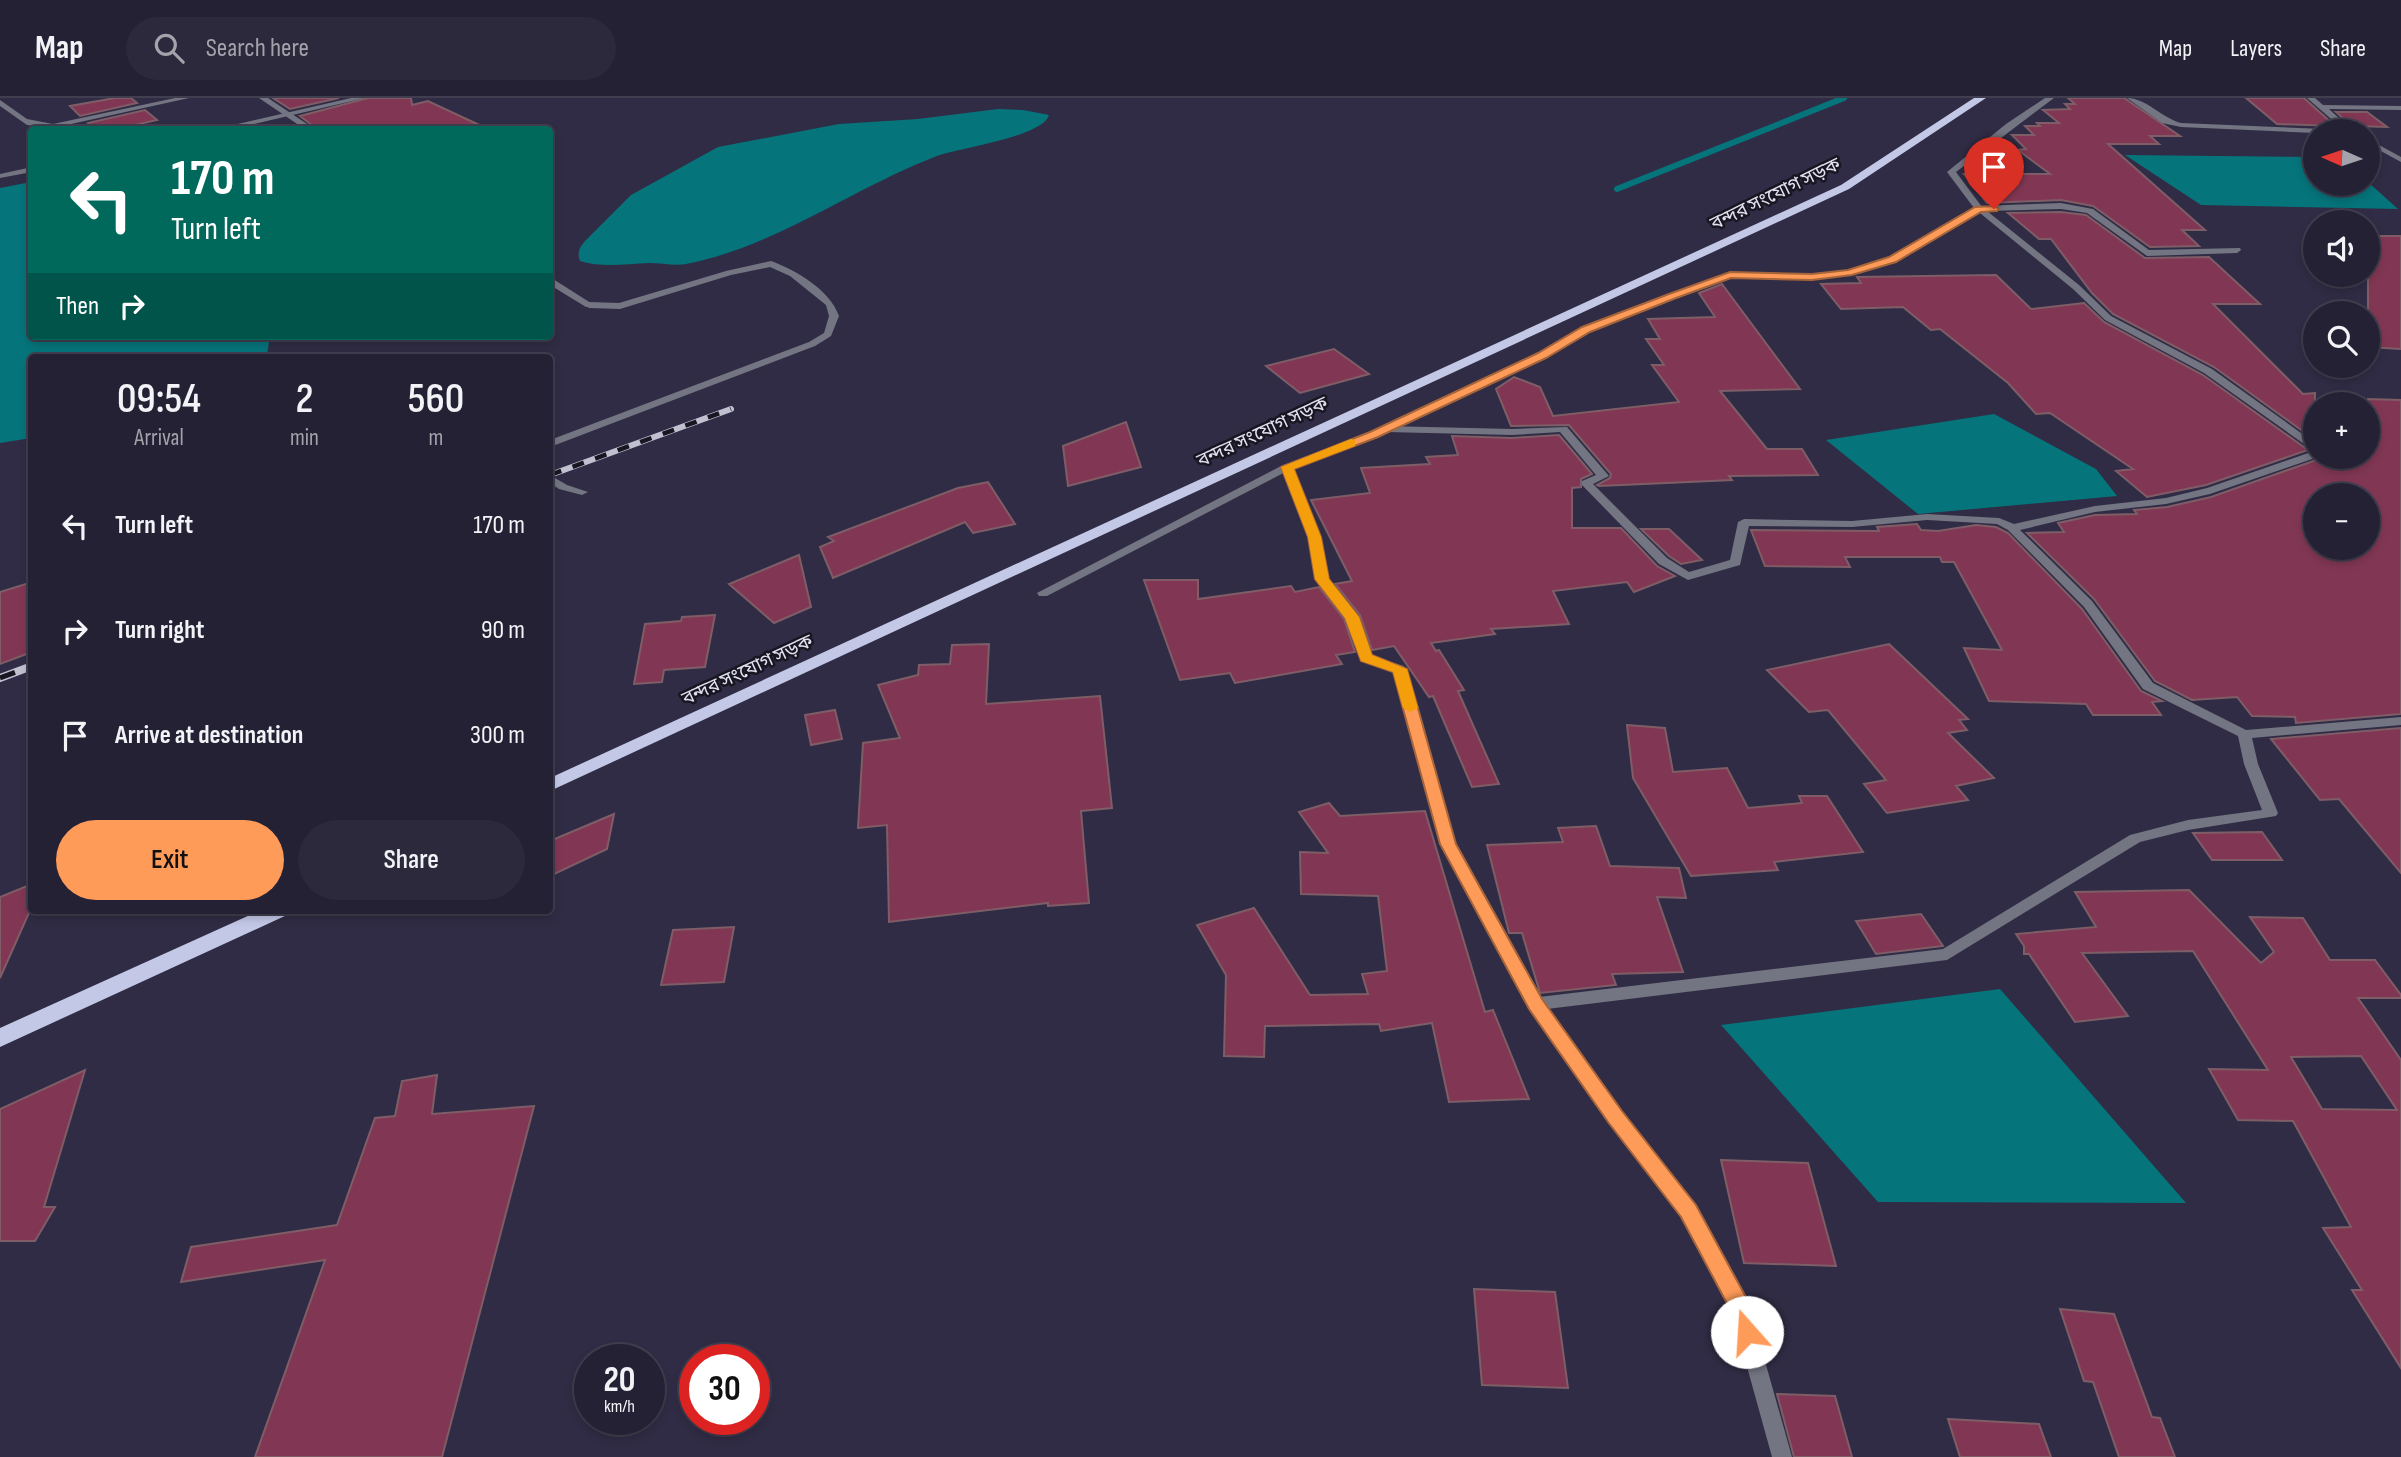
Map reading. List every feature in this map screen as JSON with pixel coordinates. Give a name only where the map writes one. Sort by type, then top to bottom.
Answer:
[{"type":"highway","name":"বন্দর সংযোগ সড়ক","points":[[553,784],[1845,187],[1981,98]]},
{"type":"highway","points":[[0,1038],[270,914]]},
{"type":"street","points":[[0,102],[26,124],[53,126],[185,98]]},
{"type":"street","points":[[263,98],[307,126]]},
{"type":"street","points":[[233,126],[361,98]]},
{"type":"street","points":[[2050,98],[2009,126],[1951,172],[1979,209],[2076,287],[2108,318],[2208,371],[2303,439]]},
{"type":"street","points":[[2131,98],[2165,121],[2181,125],[2303,129]]},
{"type":"street","points":[[2311,98],[2336,119]]},
{"type":"street","points":[[2323,107],[2401,108]]},
{"type":"street","points":[[2380,148],[2401,160]]},
{"type":"street","points":[[0,176],[28,170]]},
{"type":"street","points":[[1043,593],[1287,467],[1386,429],[1542,355],[1586,330],[1730,275],[1812,277],[1849,273],[1892,259],[1979,209],[2062,206],[2090,211],[2147,253],[2237,250]]},
{"type":"street","points":[[553,283],[589,305],[600,308],[620,306],[729,273],[771,264],[793,274],[830,304],[834,316],[828,334],[812,345],[553,443]]},
{"type":"street","points":[[1386,429],[1512,432],[1563,429],[1603,476],[1586,483],[1664,561],[1688,576],[1736,562],[1744,522],[1852,524],[1927,517],[1999,521],[2012,528],[2088,604],[2148,687],[2244,734],[2401,721]]},
{"type":"street","points":[[2012,528],[2095,509],[2166,501],[2210,491],[2303,458]]},
{"type":"street","points":[[1287,467],[1315,537],[1322,579],[1352,617],[1366,658],[1399,669],[1448,844],[1535,1004],[1615,1116],[1688,1211],[1740,1308],[1782,1457]]},
{"type":"street","points":[[553,480],[563,487],[582,492]]},
{"type":"street","points":[[1535,1004],[1947,954],[2135,838],[2188,825],[2271,813],[2251,764],[2244,734]]},
{"type":"shaded area","points":[[998,109],[1049,115],[1032,130],[937,156],[782,231],[719,256],[681,265],[606,265],[580,261],[579,253],[583,244],[631,195],[718,147],[839,124],[918,119]]},
{"type":"shaded area","points":[[2125,155],[2303,157],[2303,196],[2380,196],[2380,193],[2398,209],[2201,205]]},
{"type":"shaded area","points":[[28,183],[28,340],[269,340],[267,354],[28,354],[28,438],[0,443],[0,188]]},
{"type":"shaded area","points":[[1994,414],[2096,469],[2117,496],[1918,514],[1826,440]]},
{"type":"shaded area","points":[[2000,989],[2186,1203],[1878,1202],[1721,1025]]},
{"type":"building","points":[[131,98],[137,103],[80,116],[70,106]]},
{"type":"building","points":[[273,98],[339,98],[290,109]]},
{"type":"building","points":[[368,98],[411,98],[412,105],[428,101],[481,126],[313,126],[300,116]]},
{"type":"building","points":[[2068,98],[2124,98],[2180,136],[2150,136],[2159,144],[2108,144],[2205,230],[2182,230],[2199,246],[2150,247],[2093,206],[2061,200],[1987,203],[1964,174],[2050,174],[2018,150],[2026,149],[2012,135],[2034,135],[2025,126],[2059,123],[2043,110],[2070,109],[2065,104],[2075,104]]},
{"type":"building","points":[[2246,98],[2304,98],[2327,119],[2303,119],[2303,125],[2277,124]]},
{"type":"building","points":[[145,110],[157,120],[131,126],[91,126],[88,123]]},
{"type":"building","points":[[2336,112],[2367,112],[2376,119],[2344,119]]},
{"type":"building","points":[[2061,212],[2086,215],[2145,258],[2209,257],[2260,304],[2213,304],[2303,394],[2303,431],[2214,367],[2113,314],[2092,293],[2051,239],[2039,239],[2008,213]]},
{"type":"building","points":[[2380,236],[2401,236],[2401,349],[2380,348],[2380,301],[2368,301],[2368,287],[2380,287]]},
{"type":"building","points":[[1996,275],[2031,309],[2084,303],[2104,322],[2203,375],[2303,446],[2303,452],[2206,485],[2147,497],[2116,471],[2133,469],[2050,413],[2036,414],[2008,383],[1940,329],[1931,330],[1903,307],[1841,309],[1821,284],[1861,283],[1857,277]]},
{"type":"building","points":[[1722,284],[1800,389],[1720,391],[1767,449],[1802,449],[1818,475],[1729,476],[1732,480],[1599,486],[1597,485],[1610,478],[1611,474],[1569,425],[1511,426],[1496,389],[1514,377],[1540,387],[1553,416],[1679,402],[1652,365],[1664,365],[1646,339],[1660,339],[1648,319],[1715,317],[1699,293]]},
{"type":"building","points":[[1334,349],[1369,374],[1300,393],[1266,366]]},
{"type":"building","points":[[2380,399],[2401,400],[2401,714],[2296,723],[2295,717],[2252,716],[2237,697],[2192,700],[2155,681],[2094,599],[2027,533],[2064,532],[2058,523],[2095,515],[2137,514],[2134,510],[2167,507],[2211,497],[2303,465],[2303,469],[2380,469]]},
{"type":"building","points":[[1126,422],[1141,467],[1068,486],[1063,446]]},
{"type":"building","points":[[1559,435],[1592,474],[1581,479],[1581,487],[1572,488],[1572,528],[1621,528],[1657,566],[1675,576],[1634,592],[1627,582],[1553,591],[1569,624],[1491,629],[1495,634],[1431,643],[1436,651],[1439,650],[1464,690],[1458,691],[1499,784],[1472,787],[1433,696],[1429,697],[1394,646],[1372,650],[1360,615],[1335,584],[1352,581],[1311,500],[1370,493],[1361,468],[1430,464],[1426,457],[1458,455],[1452,436],[1512,438]]},
{"type":"building","points":[[988,482],[1015,524],[973,533],[965,522],[833,578],[820,547],[834,541],[828,537],[958,488]]},
{"type":"building","points":[[1917,524],[1921,530],[1938,531],[1976,525],[1996,527],[2008,533],[2082,609],[2141,691],[2162,701],[2152,702],[2161,715],[2093,715],[2086,704],[1989,701],[1964,648],[2002,650],[1954,562],[1942,562],[1940,557],[1845,557],[1850,567],[1765,566],[1751,530],[1879,531],[1877,527]]},
{"type":"building","points":[[1641,529],[1669,529],[1702,560],[1681,564]]},
{"type":"building","points":[[799,555],[811,607],[774,623],[729,584]]},
{"type":"building","points":[[1144,580],[1198,580],[1198,599],[1291,586],[1295,592],[1319,587],[1344,619],[1355,652],[1336,655],[1342,664],[1235,683],[1230,673],[1180,680]]},
{"type":"building","points":[[28,583],[28,654],[0,664],[0,592]]},
{"type":"building","points":[[715,615],[705,667],[664,670],[662,682],[634,684],[645,624],[681,621],[682,617]]},
{"type":"building","points":[[989,644],[986,704],[1100,696],[1112,808],[1081,811],[1089,903],[1048,906],[1048,903],[889,922],[887,825],[858,828],[863,743],[900,738],[878,685],[918,675],[919,665],[950,664],[952,645]]},
{"type":"building","points":[[1889,644],[1968,719],[1959,720],[1967,730],[1948,733],[1994,778],[1956,786],[1968,800],[1887,813],[1864,784],[1886,780],[1828,710],[1809,712],[1767,670]]},
{"type":"building","points":[[835,710],[842,739],[811,745],[805,715]]},
{"type":"building","points":[[1627,725],[1665,728],[1673,772],[1727,768],[1748,808],[1802,803],[1799,796],[1827,796],[1863,852],[1774,862],[1778,870],[1691,876],[1633,778]]},
{"type":"building","points":[[2401,728],[2401,873],[2339,799],[2320,800],[2271,739]]},
{"type":"building","points":[[1329,803],[1340,816],[1425,811],[1485,1012],[1493,1010],[1529,1099],[1449,1102],[1432,1023],[1381,1031],[1379,1024],[1265,1026],[1264,1057],[1224,1056],[1226,975],[1197,925],[1254,908],[1310,995],[1368,994],[1362,974],[1387,971],[1378,896],[1301,894],[1300,852],[1328,853],[1299,812]]},
{"type":"building","points":[[614,814],[607,849],[553,875],[553,840]]},
{"type":"building","points":[[1596,826],[1610,866],[1679,868],[1686,898],[1657,897],[1683,972],[1612,974],[1616,985],[1540,993],[1522,933],[1509,933],[1487,845],[1563,842],[1558,828]]},
{"type":"building","points":[[2262,832],[2282,860],[2212,860],[2193,833]]},
{"type":"building","points":[[28,886],[28,914],[0,978],[0,897]]},
{"type":"building","points":[[2189,890],[2261,963],[2274,952],[2250,917],[2303,918],[2330,960],[2375,960],[2401,995],[2401,998],[2358,998],[2401,1060],[2401,1368],[2352,1290],[2362,1290],[2323,1228],[2351,1227],[2293,1121],[2238,1120],[2209,1069],[2268,1070],[2193,951],[2082,953],[2128,1016],[2075,1022],[2029,954],[2024,954],[2024,946],[2016,934],[2096,927],[2075,892]],"holes":[[[2361,1056],[2397,1110],[2322,1109],[2291,1057]]]},
{"type":"building","points":[[1921,914],[1943,946],[1876,954],[1856,921]]},
{"type":"building","points":[[734,927],[724,982],[661,985],[673,930]]},
{"type":"building","points":[[85,1070],[44,1207],[55,1207],[35,1241],[0,1241],[0,1109]]},
{"type":"building","points":[[437,1075],[432,1114],[534,1106],[442,1457],[255,1457],[325,1260],[181,1282],[191,1247],[337,1225],[375,1118],[395,1116],[402,1081]]},
{"type":"building","points":[[1721,1160],[1808,1163],[1836,1266],[1744,1263]]},
{"type":"building","points":[[1474,1289],[1555,1292],[1568,1388],[1482,1385]]},
{"type":"building","points":[[2060,1309],[2114,1314],[2152,1417],[2160,1418],[2175,1457],[2119,1457],[2093,1382],[2084,1381]]},
{"type":"building","points":[[1777,1394],[1835,1396],[1852,1457],[1794,1457]]},
{"type":"building","points":[[1948,1419],[2039,1424],[2051,1457],[1960,1457]]},
{"type":"waterway","points":[[1617,189],[1844,98]]},
{"type":"railway","points":[[553,474],[731,409]]},
{"type":"railway","points":[[0,678],[28,668]]},
{"type":"slow traffic","points":[[1351,443],[1287,467],[1315,537],[1322,579],[1352,617],[1366,658],[1399,669],[1410,708]]},
{"type":"route","points":[[1747,1332],[1740,1308],[1688,1211],[1615,1116],[1535,1004],[1448,844],[1399,669],[1366,658],[1352,617],[1322,579],[1315,537],[1287,467],[1374,434],[1542,355],[1586,330],[1672,296],[1730,275],[1812,277],[1849,273],[1892,259],[1979,209],[1994,209]]}]
